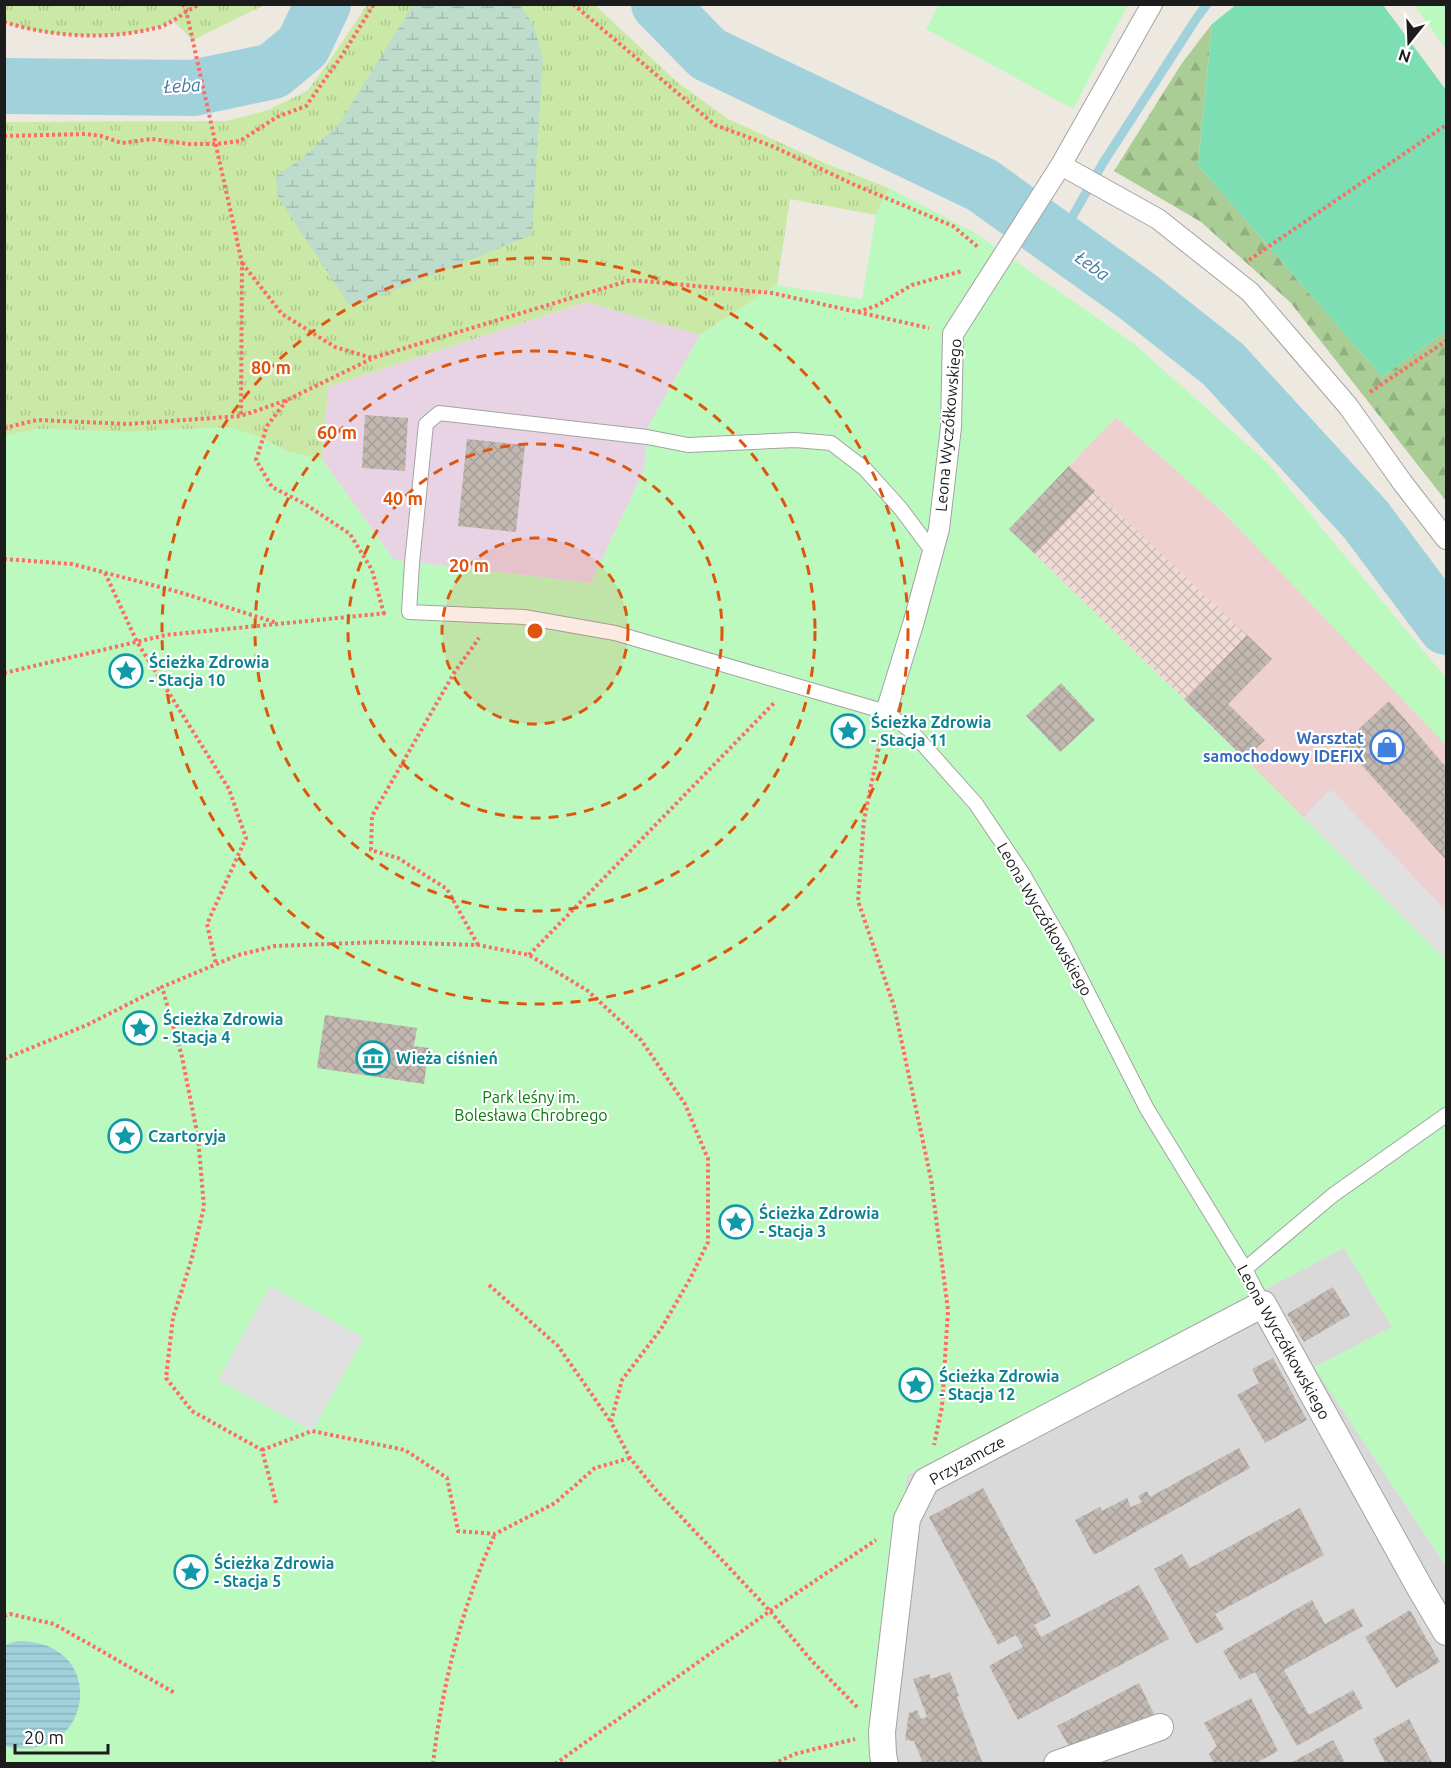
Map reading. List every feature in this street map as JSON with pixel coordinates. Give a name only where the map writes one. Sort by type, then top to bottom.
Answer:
[{"type":"street","name":"Leona Wyczółkowskiego","points":[[886,712],[939,529],[951,427],[953,334],[1061,165],[1152,4]]},
{"type":"street","points":[[1061,165],[1158,219],[1250,292],[1348,406],[1446,539]]},
{"type":"street","name":"Leona Wyczółkowskiego","points":[[1263,1304],[1446,1632]]},
{"type":"street","name":"Przyzamcze","points":[[885,1764],[882,1732],[907,1520],[926,1481],[1263,1304]]},
{"type":"street","points":[[1057,1764],[1160,1727]]},
{"type":"lane","points":[[886,712],[615,633],[524,617],[409,612],[426,424],[439,413],[688,445],[795,440],[831,444],[866,469],[901,509],[933,552]]},
{"type":"lane","name":"Leona Wyczółkowskiego","points":[[886,712],[912,732],[976,804],[1023,874],[1062,942],[1147,1109],[1245,1269],[1263,1304]]},
{"type":"lane","points":[[1245,1269],[1333,1195],[1446,1115]]},
{"type":"path","points":[[183,4],[217,144],[242,263],[241,416]]},
{"type":"path","points":[[4,22],[31,30],[80,36],[132,33],[164,26],[186,10],[201,4]]},
{"type":"path","points":[[4,136],[86,134],[101,135],[122,143],[152,139],[189,144],[240,141],[277,117],[306,106],[343,54],[374,4]]},
{"type":"path","points":[[573,4],[715,125],[772,146],[855,185],[953,226],[998,264]]},
{"type":"path","points":[[1228,274],[1446,125]]},
{"type":"path","points":[[242,263],[282,314],[335,346],[372,358]]},
{"type":"path","points":[[858,312],[878,305],[912,285],[998,264]]},
{"type":"path","points":[[4,428],[37,420],[128,424],[241,416],[287,400],[372,358],[632,280],[772,293],[953,334]]},
{"type":"path","points":[[1348,406],[1446,341]]},
{"type":"path","points":[[287,400],[267,426],[256,460],[272,487],[305,504],[350,534],[372,570],[384,614]]},
{"type":"path","points":[[4,559],[72,564],[179,592],[280,624]]},
{"type":"path","points":[[105,573],[137,642],[229,789],[246,838],[207,924],[216,964]]},
{"type":"path","points":[[4,674],[166,634],[409,612]]},
{"type":"path","points":[[478,945],[447,889],[398,858],[371,850],[372,816],[454,673],[496,616]]},
{"type":"path","points":[[529,955],[792,685]]},
{"type":"path","points":[[886,712],[864,820],[858,901],[894,1006],[931,1179],[948,1311],[942,1407],[926,1481]]},
{"type":"path","points":[[4,1059],[87,1025],[162,987],[216,964],[238,955],[275,946],[381,942],[478,945],[529,955],[588,991],[641,1040],[685,1104],[708,1159],[708,1242],[661,1329],[622,1380],[611,1422]]},
{"type":"path","points":[[162,987],[182,1057],[198,1137],[204,1208],[191,1261],[173,1318],[166,1378],[192,1411],[262,1450],[276,1503]]},
{"type":"path","points":[[489,1285],[558,1346],[611,1422],[630,1458],[654,1488],[770,1611],[811,1660],[882,1732]]},
{"type":"path","points":[[262,1450],[312,1431],[405,1450],[447,1478],[458,1531],[495,1534],[555,1503],[596,1468],[630,1458]]},
{"type":"path","points":[[555,1764],[770,1611],[907,1520]]},
{"type":"path","points":[[433,1764],[439,1712],[462,1625],[478,1570],[495,1534]]},
{"type":"path","points":[[4,1616],[10,1614],[54,1623],[175,1693]]},
{"type":"path","points":[[773,1764],[795,1754],[882,1732]]},
{"type":"shaded area","points":[[587,302],[700,335],[648,427],[644,470],[591,583],[394,560],[322,459],[328,387]]},
{"type":"shaded area","points":[[1116,417],[1222,511],[1446,739],[1446,960],[1245,759],[1009,529]]},
{"type":"shaded area","points":[[1095,491],[1247,635],[1185,700],[1035,554]]},
{"type":"shaded area","points":[[1331,789],[1446,911],[1446,960],[1304,817]]},
{"type":"shaded area","points":[[1344,1248],[1392,1327],[1315,1367],[1446,1566],[1446,1763],[873,1764],[875,1730],[907,1475]]},
{"type":"shaded area","points":[[270,1286],[364,1338],[312,1431],[218,1380]]},
{"type":"green space","points":[[5,4],[264,5],[193,40],[172,20],[143,31],[124,34],[83,35],[31,30],[5,22]]},
{"type":"green space","points":[[1237,4],[1383,5],[1446,90],[1446,331],[1382,377],[1198,165],[1212,24]]},
{"type":"green space","points":[[367,5],[595,5],[677,82],[728,119],[827,164],[889,188],[876,215],[790,199],[777,285],[700,335],[586,302],[328,387],[322,459],[288,452],[257,436],[38,429],[5,436],[4,122],[227,121],[268,110],[307,91]]},
{"type":"green space","points":[[413,5],[519,5],[532,23],[543,59],[532,235],[367,301],[349,305],[278,197],[276,176],[301,159],[339,124]]},
{"type":"green space","points":[[939,5],[1128,5],[1073,109],[926,29]]},
{"type":"green space","points":[[1414,5],[1446,5],[1446,49]]},
{"type":"green space","points":[[1212,24],[1198,165],[1382,377],[1446,331],[1446,501],[1290,302],[1201,222],[1114,171],[1182,63]]},
{"type":"green space","name":"Park leśny im. Bolesława Chrobrego","points":[[889,188],[972,231],[1133,343],[1268,463],[1446,678],[1446,745],[1222,511],[1116,417],[1009,529],[1245,759],[1446,960],[1446,1566],[1314,1367],[1392,1327],[1344,1248],[907,1475],[875,1730],[873,1763],[5,1763],[4,436],[38,429],[125,432],[229,427],[257,436],[288,452],[322,459],[394,560],[591,583],[644,470],[648,427],[700,335],[777,285],[862,299],[876,215]]},
{"type":"water","points":[[17,1641],[48,1646],[68,1660],[78,1680],[80,1701],[72,1722],[57,1739],[34,1748],[5,1746],[5,1645]]},
{"type":"building","points":[[365,415],[408,418],[405,471],[362,468]]},
{"type":"building","points":[[467,439],[525,445],[516,532],[458,526]]},
{"type":"building","points":[[1069,466],[1095,491],[1035,554],[1009,529]]},
{"type":"building","points":[[1247,635],[1272,659],[1228,704],[1265,740],[1245,759],[1185,700]]},
{"type":"building","points":[[1061,683],[1095,720],[1060,752],[1026,716]]},
{"type":"building","points":[[1389,701],[1446,767],[1446,860],[1343,744]]},
{"type":"building","name":"Wieża ciśnień","points":[[325,1015],[417,1028],[414,1046],[429,1048],[424,1084],[317,1068]]},
{"type":"building","points":[[1333,1287],[1350,1315],[1304,1342],[1287,1314]]},
{"type":"building","points":[[1273,1358],[1307,1420],[1265,1443],[1237,1395],[1259,1383],[1252,1369]]},
{"type":"building","points":[[1239,1448],[1250,1468],[1094,1555],[1075,1520],[1100,1507],[1102,1511],[1127,1498],[1131,1507],[1142,1502],[1138,1496],[1147,1491],[1150,1497]]},
{"type":"building","points":[[983,1488],[1051,1616],[1034,1625],[1041,1637],[1139,1585],[1169,1639],[1018,1720],[989,1666],[1023,1647],[1016,1635],[998,1645],[929,1517]]},
{"type":"building","points":[[1300,1508],[1324,1555],[1215,1614],[1224,1629],[1196,1644],[1154,1569],[1182,1554],[1190,1568]]},
{"type":"building","points":[[1312,1600],[1325,1624],[1353,1608],[1363,1626],[1284,1670],[1309,1715],[1353,1690],[1363,1708],[1297,1746],[1255,1672],[1240,1680],[1223,1651]]},
{"type":"building","points":[[1410,1610],[1440,1662],[1396,1688],[1365,1637]]},
{"type":"building","points":[[950,1672],[959,1696],[957,1697],[983,1764],[917,1764],[922,1761],[914,1741],[905,1740],[909,1713],[917,1710],[921,1719],[927,1717],[913,1679],[929,1674],[931,1679]]},
{"type":"building","points":[[1139,1683],[1154,1714],[1069,1746],[1057,1726]]},
{"type":"building","points":[[1251,1698],[1278,1751],[1254,1764],[1214,1764],[1209,1754],[1217,1746],[1204,1723]]},
{"type":"building","points":[[1409,1719],[1433,1764],[1386,1764],[1373,1739]]},
{"type":"building","points":[[1333,1740],[1346,1764],[1289,1764]]},
{"type":"waterway","name":"Łeba","points":[[4,86],[193,88],[273,71],[303,46],[323,4]]},
{"type":"waterway","name":"Łeba","points":[[659,4],[708,54],[982,185],[1137,296],[1223,364],[1366,520],[1446,627]]},
{"type":"waterway","points":[[1059,240],[1103,163],[1207,4]]},
{"type":"place","name":"Ścieżka Zdrowia - Stacja 10","points":[[126,671]]},
{"type":"place","name":"Ścieżka Zdrowia - Stacja 11","points":[[848,731]]},
{"type":"place","name":"Warsztat samochodowy IDEFIX","points":[[1387,747]]},
{"type":"place","name":"Ścieżka Zdrowia - Stacja 4","points":[[140,1028]]},
{"type":"place","name":"Wieża ciśnień","points":[[373,1058]]},
{"type":"place","name":"Czartoryja","points":[[125,1136]]},
{"type":"place","name":"Ścieżka Zdrowia - Stacja 3","points":[[736,1222]]},
{"type":"place","name":"Ścieżka Zdrowia - Stacja 12","points":[[916,1385]]},
{"type":"place","name":"Ścieżka Zdrowia - Stacja 5","points":[[191,1572]]}]
